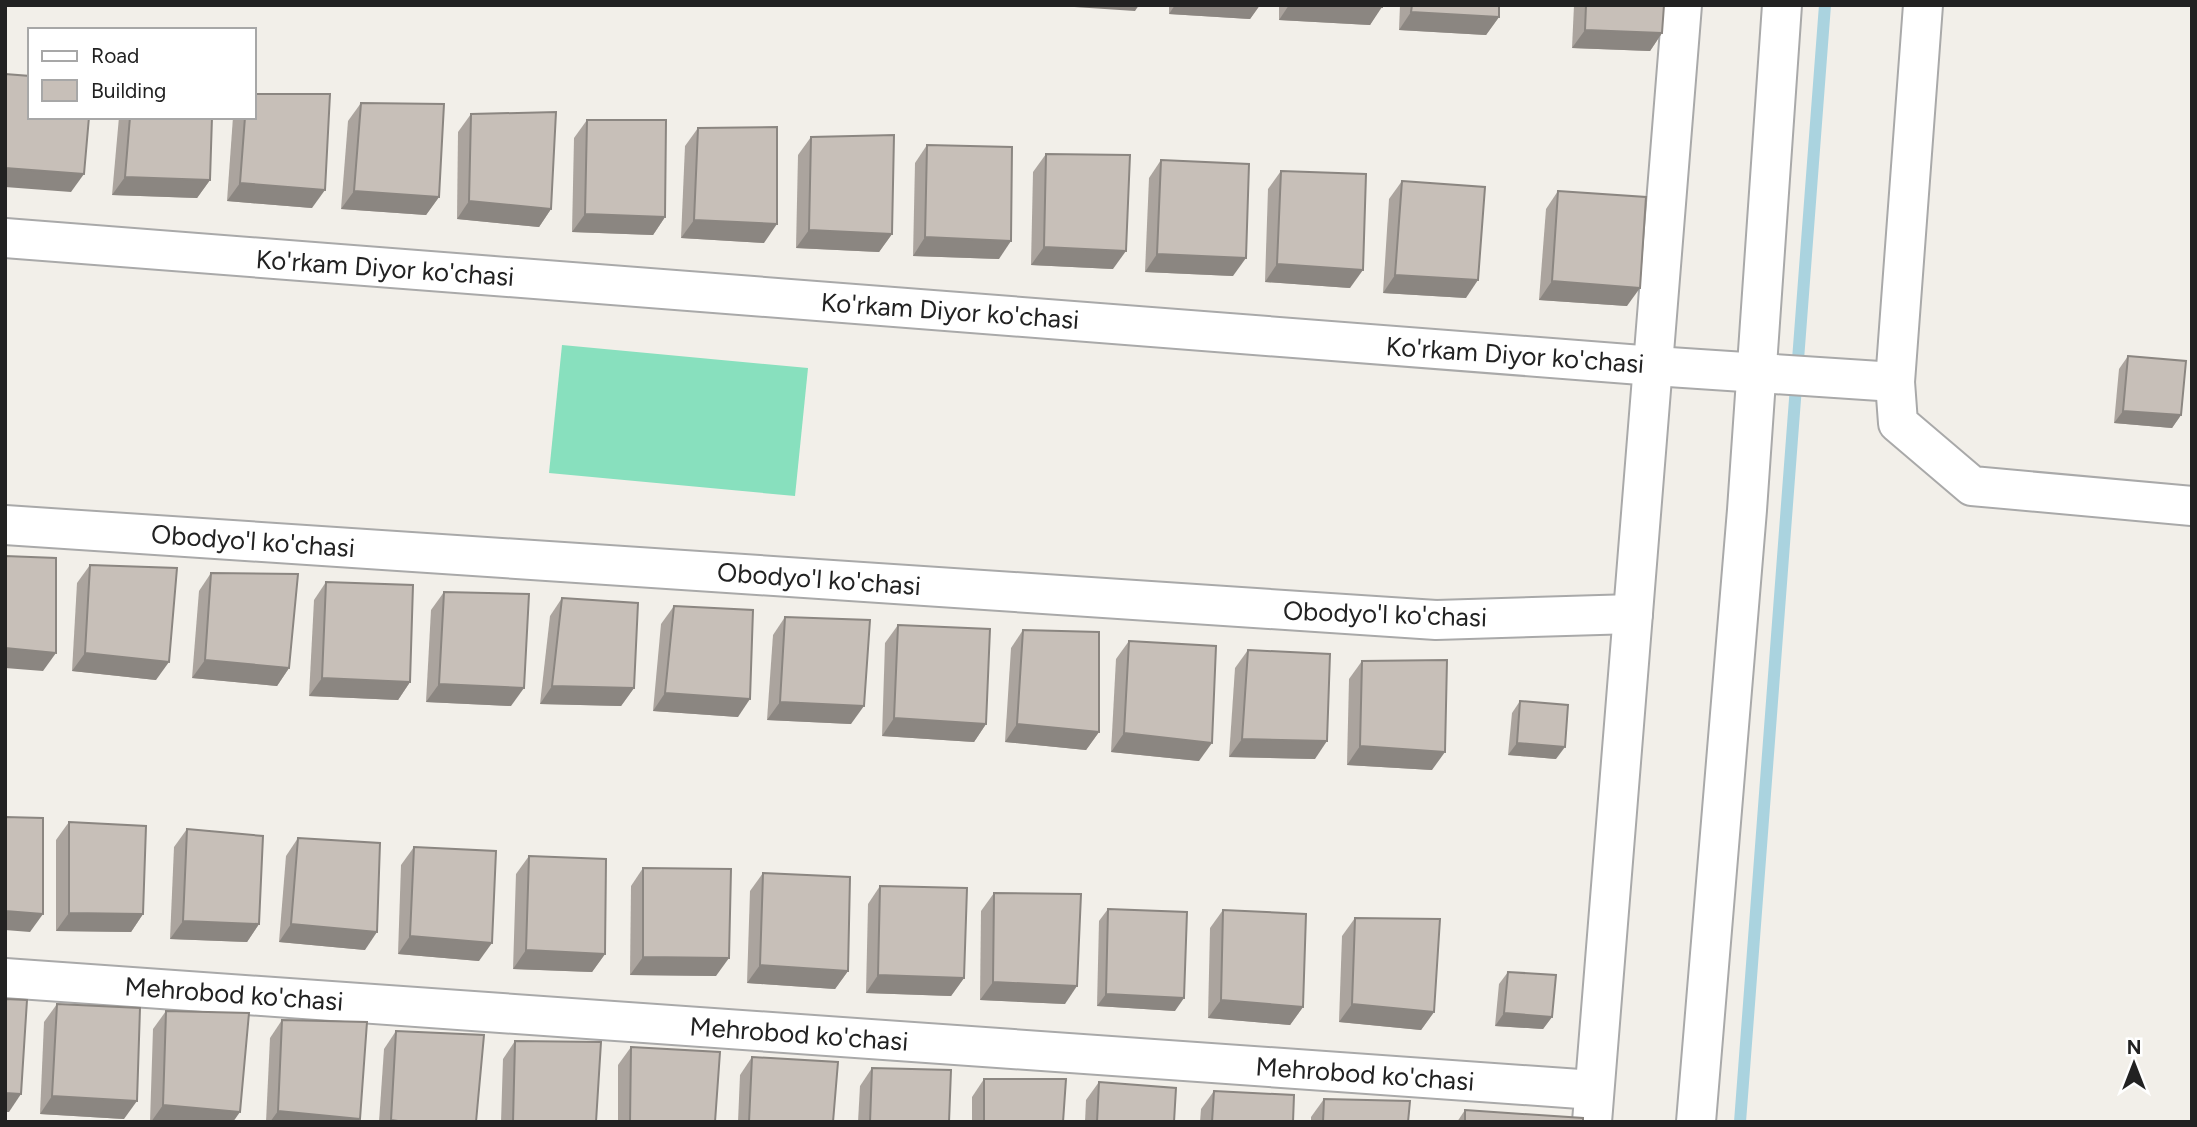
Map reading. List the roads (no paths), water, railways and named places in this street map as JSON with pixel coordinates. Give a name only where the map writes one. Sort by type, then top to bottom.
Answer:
[{"type":"street","points":[[1593,1106],[1682,5]]},
{"type":"street","points":[[1696,1122],[1748,510],[1782,5]]},
{"type":"street","points":[[1923,5],[1895,382],[1898,423],[1972,486],[2192,506]]},
{"type":"street","name":"Ko'rkam Diyor ko'chasi","points":[[5,238],[1654,366],[1895,382]]},
{"type":"street","name":"Obodyo'l ko'chasi","points":[[5,524],[1436,620],[1633,614]]},
{"type":"street","name":"Mehrobod ko'chasi","points":[[5,978],[1593,1106]]},
{"type":"waterway","points":[[1740,1122],[1825,5]]}]
